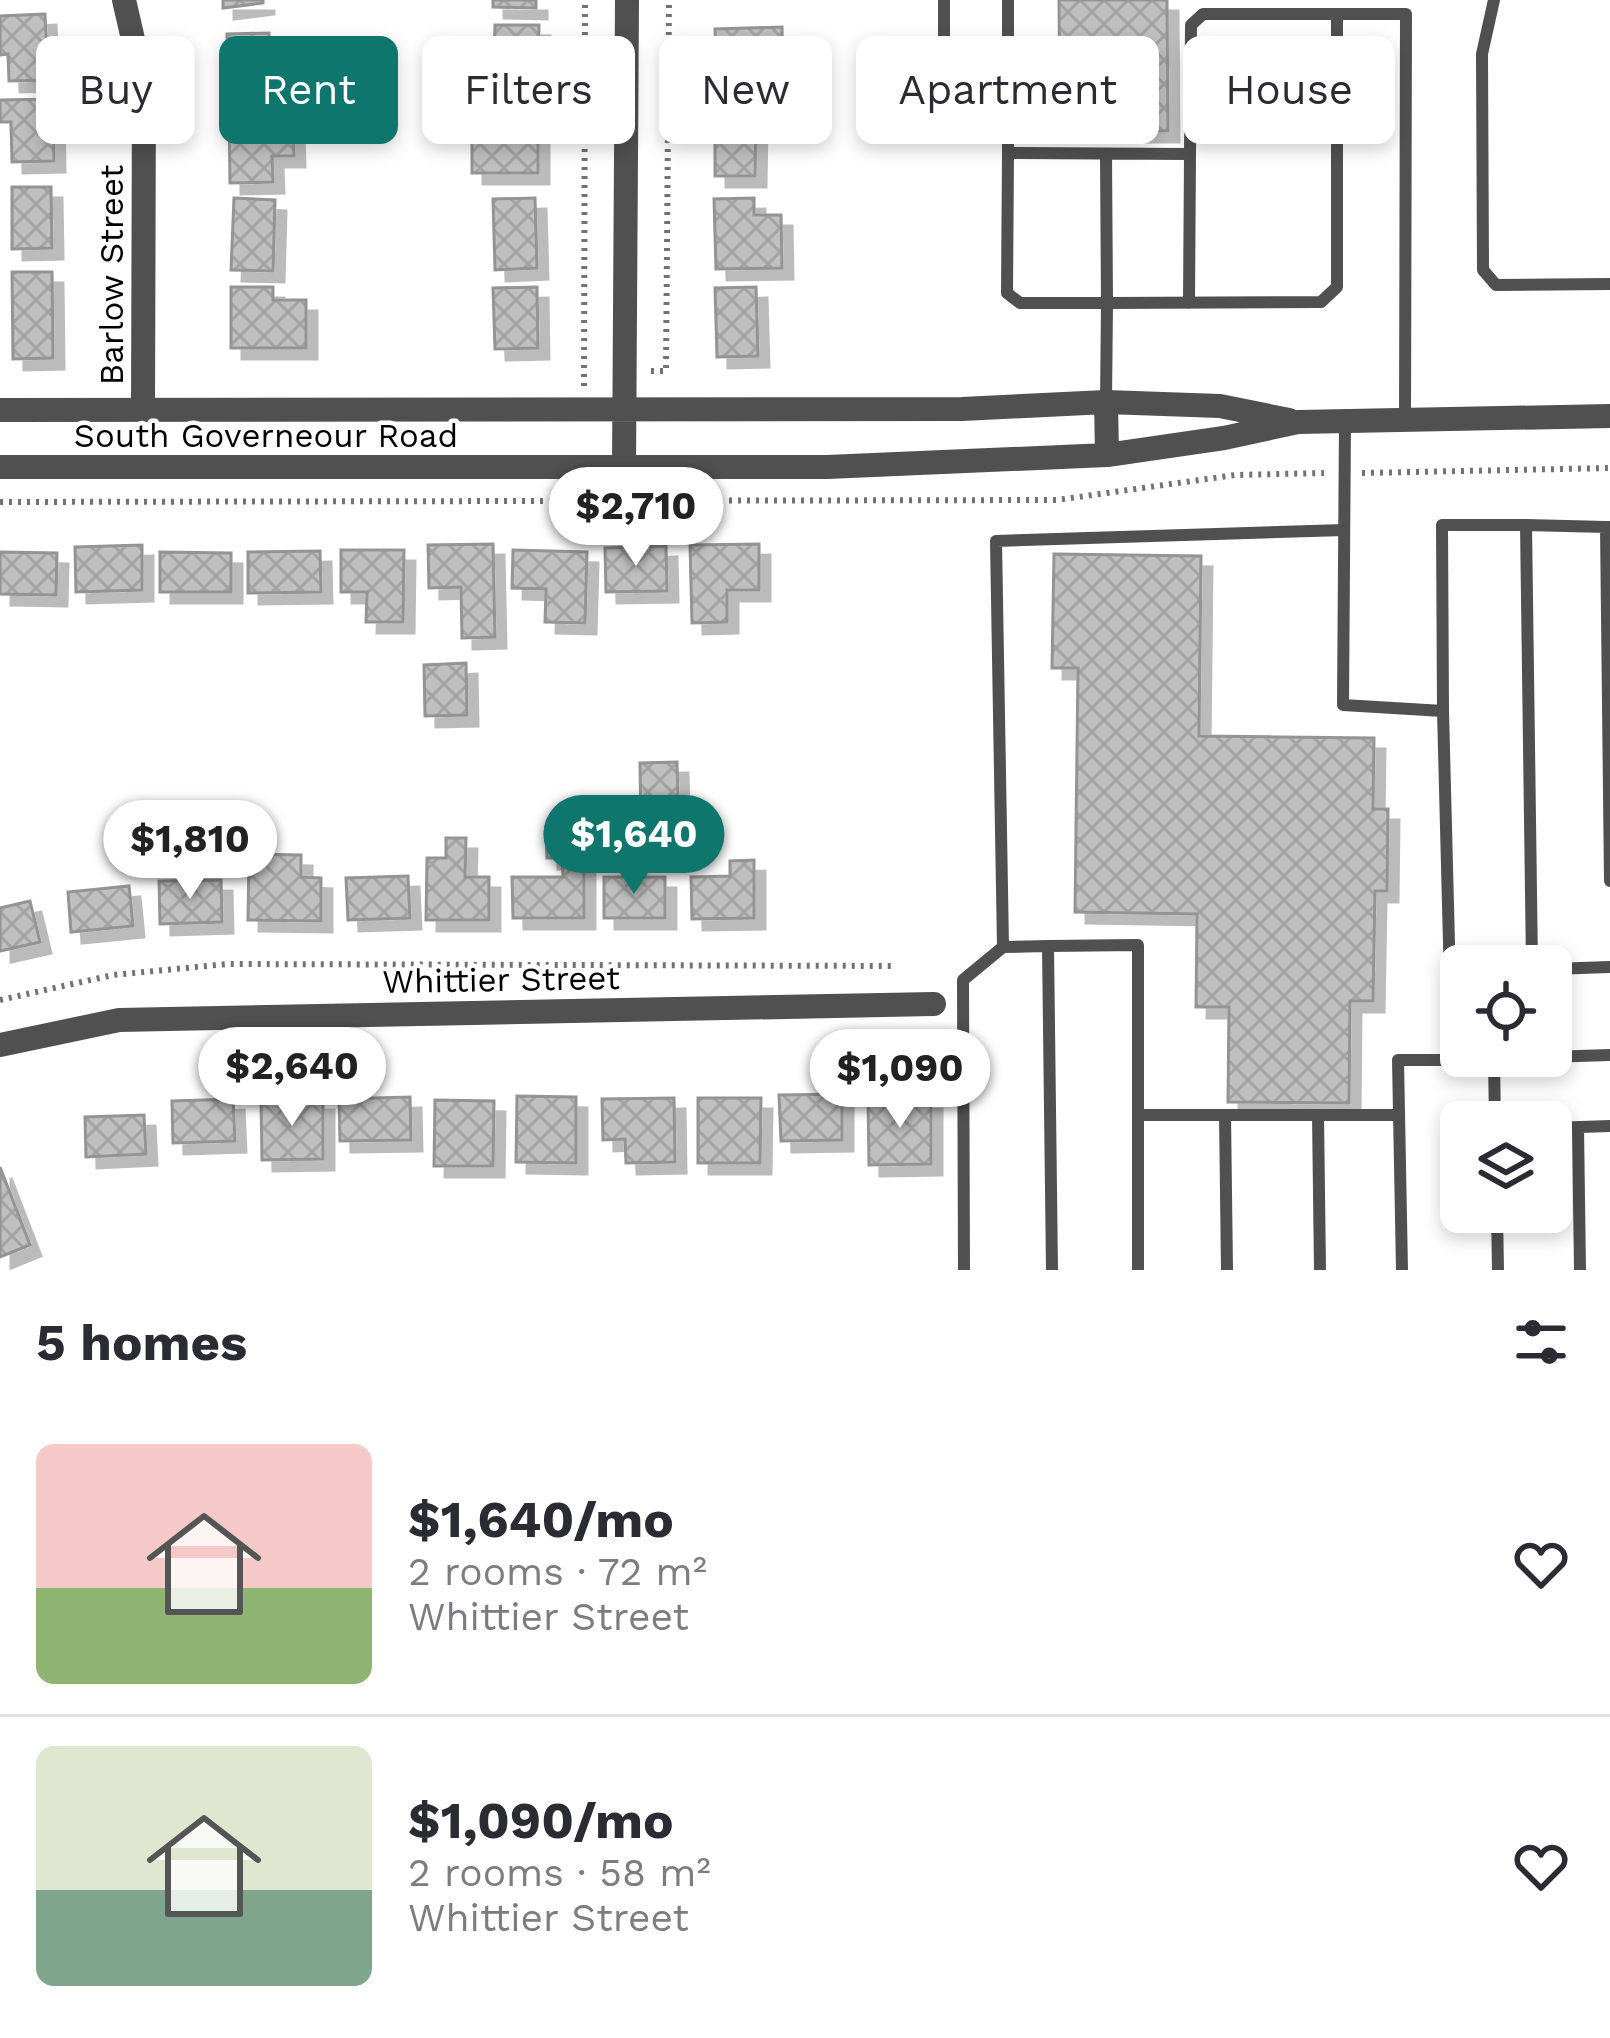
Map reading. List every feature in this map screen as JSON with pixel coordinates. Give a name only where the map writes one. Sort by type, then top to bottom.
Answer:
[{"type":"street","name":"Barlow Street","points":[[124,0],[144,87],[143,409]]},
{"type":"street","points":[[624,468],[627,0]]},
{"type":"street","name":"South Governeour Road","points":[[0,410],[962,409],[1106,403],[1220,406],[1298,422]]},
{"type":"street","points":[[1106,403],[1107,455]]},
{"type":"street","name":"South Governeour Road","points":[[0,467],[827,466],[1107,455],[1298,422],[1610,416]]},
{"type":"street","name":"Whittier Street","points":[[0,1045],[119,1020],[934,1004]]},
{"type":"lane","points":[[944,0],[944,36]]},
{"type":"lane","points":[[1008,0],[1007,293],[1020,303],[1321,302],[1336,287],[1336,14]]},
{"type":"lane","points":[[1494,0],[1482,54],[1483,270],[1496,285],[1610,284]]},
{"type":"lane","points":[[1189,303],[1191,25],[1203,14],[1336,14],[1406,7],[1405,420]]},
{"type":"lane","points":[[1008,154],[1190,154]]},
{"type":"lane","points":[[1106,154],[1106,403]]},
{"type":"lane","points":[[1345,421],[1342,705],[1443,711]]},
{"type":"lane","points":[[1449,945],[1442,526],[1608,527],[1610,881]]},
{"type":"lane","points":[[1526,526],[1532,945]]},
{"type":"lane","points":[[1003,947],[996,541],[1344,530]]},
{"type":"lane","points":[[964,1270],[963,980],[1003,947],[1138,945],[1138,1270]]},
{"type":"lane","points":[[1048,946],[1052,1270]]},
{"type":"lane","points":[[1572,968],[1610,967]]},
{"type":"lane","points":[[1572,1056],[1610,1055]]},
{"type":"lane","points":[[1402,1270],[1398,1060],[1440,1060]]},
{"type":"lane","points":[[1138,1114],[1399,1114]]},
{"type":"lane","points":[[1225,1115],[1227,1270]]},
{"type":"lane","points":[[1318,1115],[1320,1270]]},
{"type":"lane","points":[[1572,1127],[1610,1126]]},
{"type":"lane","points":[[1578,1127],[1580,1270]]},
{"type":"lane","points":[[1497,1233],[1498,1270]]},
{"type":"path","points":[[584,407],[585,0]]},
{"type":"path","points":[[584,370],[666,371],[669,0]]},
{"type":"path","points":[[583,469],[583,501]]},
{"type":"path","points":[[0,1000],[113,975],[226,964],[895,966]]},
{"type":"building","points":[[223,0],[263,0],[263,3],[223,8]]},
{"type":"building","points":[[493,0],[536,0],[536,8],[493,7]]},
{"type":"building","points":[[1059,0],[1167,0],[1168,131],[1159,131],[1159,36],[1059,36]]},
{"type":"building","points":[[45,14],[46,36],[36,36],[36,80],[9,81],[8,54],[0,55],[0,16]]},
{"type":"building","points":[[495,25],[539,25],[539,36],[495,36]]},
{"type":"building","points":[[782,27],[782,36],[715,36],[715,29]]},
{"type":"building","points":[[269,33],[269,36],[227,36]]},
{"type":"building","points":[[36,99],[36,144],[54,144],[54,161],[12,162],[11,122],[0,122],[0,100]]},
{"type":"building","points":[[229,144],[294,144],[294,156],[272,156],[273,182],[230,183]]},
{"type":"building","points":[[472,144],[538,144],[538,173],[472,173]]},
{"type":"building","points":[[715,144],[756,144],[755,176],[715,176]]},
{"type":"building","points":[[12,187],[51,187],[52,248],[12,249]]},
{"type":"building","points":[[234,198],[275,200],[273,271],[231,270]]},
{"type":"building","points":[[535,198],[537,268],[495,270],[493,199]]},
{"type":"building","points":[[754,198],[754,215],[781,215],[782,268],[716,269],[714,199]]},
{"type":"building","points":[[12,272],[52,272],[53,358],[13,359]]},
{"type":"building","points":[[231,287],[273,287],[273,300],[306,300],[306,348],[231,348]]},
{"type":"building","points":[[537,287],[538,348],[495,349],[493,288]]},
{"type":"building","points":[[756,287],[758,356],[717,357],[715,288]]},
{"type":"building","points":[[493,544],[495,637],[462,638],[461,587],[429,588],[428,545]]},
{"type":"building","points":[[759,544],[759,590],[727,590],[727,622],[692,623],[690,545]]},
{"type":"building","points":[[142,545],[142,590],[76,592],[75,547]]},
{"type":"building","points":[[666,546],[667,591],[606,592],[605,548]]},
{"type":"building","points":[[341,550],[404,550],[403,622],[366,622],[367,592],[341,592]]},
{"type":"building","points":[[513,550],[587,552],[585,623],[545,622],[546,589],[512,588]]},
{"type":"building","points":[[320,551],[321,592],[248,593],[248,552]]},
{"type":"building","points":[[0,552],[57,553],[56,595],[0,594]]},
{"type":"building","points":[[160,552],[231,553],[231,592],[160,592]]},
{"type":"building","points":[[1054,554],[1201,556],[1199,736],[1374,738],[1373,809],[1388,809],[1387,891],[1375,891],[1373,1001],[1350,1001],[1349,1103],[1228,1102],[1229,1007],[1196,1007],[1197,914],[1075,912],[1078,668],[1052,668]]},
{"type":"building","points":[[466,663],[467,715],[425,716],[424,665]]},
{"type":"building","points":[[677,762],[679,835],[641,836],[640,763]]},
{"type":"building","points":[[546,834],[584,834],[584,918],[513,918],[512,877],[563,877],[562,858],[547,858]]},
{"type":"building","points":[[446,838],[466,838],[465,877],[489,877],[489,920],[426,920],[427,858],[446,858]]},
{"type":"building","points":[[249,854],[301,855],[301,877],[321,878],[321,921],[248,920]]},
{"type":"building","points":[[754,860],[754,918],[692,919],[691,877],[730,876],[730,861]]},
{"type":"building","points":[[408,876],[410,918],[348,920],[346,878]]},
{"type":"building","points":[[604,877],[665,877],[665,918],[604,918]]},
{"type":"building","points":[[221,880],[222,922],[160,924],[159,881]]},
{"type":"building","points":[[129,886],[133,926],[71,932],[68,892]]},
{"type":"building","points":[[30,901],[40,942],[0,951],[0,908]]},
{"type":"building","points":[[842,1094],[842,1140],[781,1141],[779,1095]]},
{"type":"building","points":[[517,1096],[576,1097],[576,1163],[516,1162]]},
{"type":"building","points":[[410,1097],[411,1140],[340,1141],[339,1099]]},
{"type":"building","points":[[674,1098],[675,1162],[626,1163],[625,1139],[603,1140],[602,1099]]},
{"type":"building","points":[[698,1098],[761,1098],[760,1163],[698,1163]]},
{"type":"building","points":[[931,1098],[931,1164],[869,1165],[868,1099]]},
{"type":"building","points":[[233,1099],[235,1141],[173,1143],[172,1101]]},
{"type":"building","points":[[261,1099],[323,1099],[323,1159],[262,1160]]},
{"type":"building","points":[[435,1100],[494,1101],[493,1166],[434,1166]]},
{"type":"building","points":[[144,1115],[146,1154],[86,1157],[85,1117]]},
{"type":"building","points":[[0,1167],[30,1245],[0,1257]]}]
